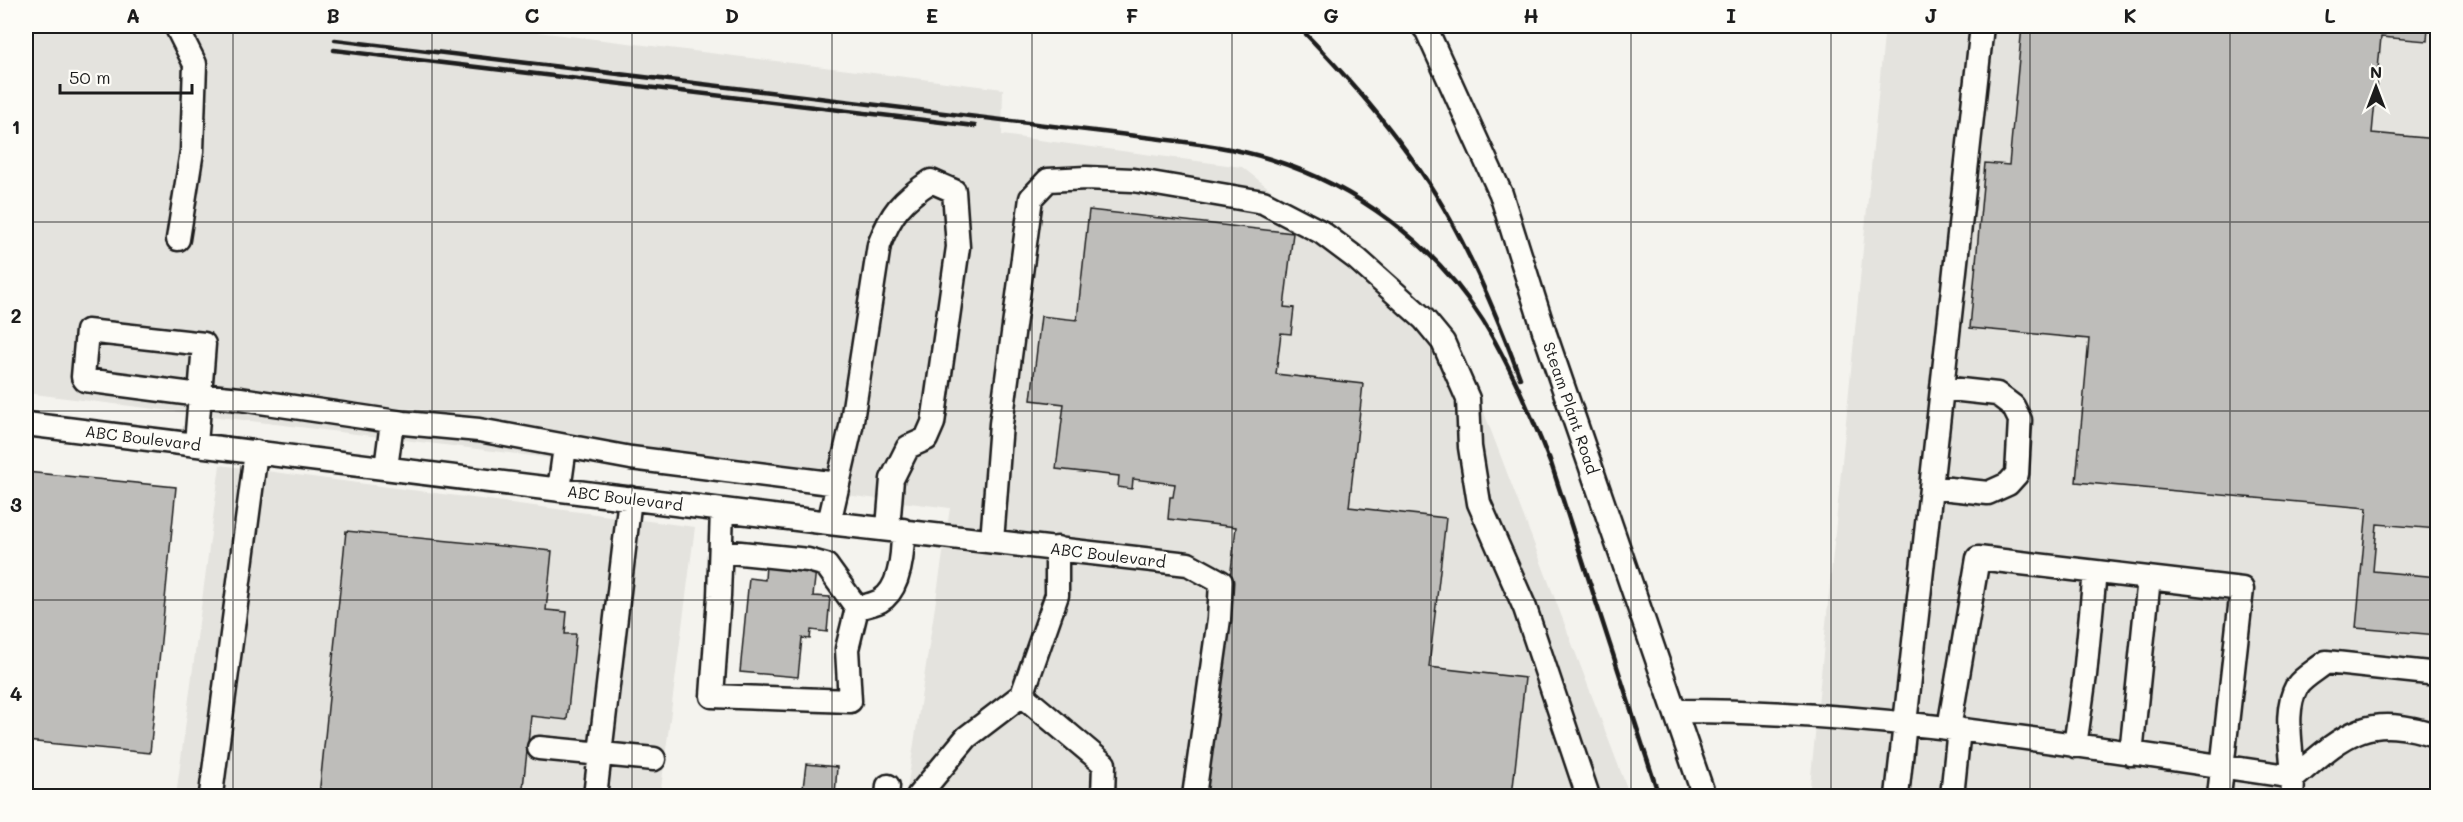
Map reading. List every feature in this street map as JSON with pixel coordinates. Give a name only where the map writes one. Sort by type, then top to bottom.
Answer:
[{"type":"street","points":[[176,26],[195,64],[192,151],[178,239]]},
{"type":"street","name":"Steam Plant Road","points":[[1423,26],[1501,194],[1545,334],[1704,796]]},
{"type":"street","points":[[1897,796],[1982,26]]},
{"type":"street","points":[[992,541],[1000,424],[1031,198],[1048,180],[1086,178],[1133,180],[1263,202],[1321,232],[1357,259],[1424,319],[1443,342],[1468,399],[1470,447],[1479,503],[1525,608],[1588,796]]},
{"type":"street","points":[[829,523],[851,427],[879,246],[889,219],[911,194],[931,181],[954,191],[958,247],[933,423],[926,439],[908,447],[892,479],[900,570],[887,596],[879,602],[857,608]]},
{"type":"street","points":[[196,444],[200,395],[204,344],[87,331],[83,377],[85,380],[200,395],[240,399],[392,422],[479,430],[631,458],[838,484]]},
{"type":"street","points":[[1931,487],[1988,493],[2008,484],[2017,474],[2020,420],[2013,406],[1997,394],[1942,388]]},
{"type":"street","points":[[386,468],[392,422]]},
{"type":"street","name":"ABC Boulevard","points":[[26,424],[829,523],[1188,564],[1221,582],[1219,620],[1194,796]]},
{"type":"street","points":[[559,489],[564,447]]},
{"type":"street","points":[[211,794],[256,452]]},
{"type":"street","points":[[595,796],[630,498]]},
{"type":"street","points":[[721,551],[808,560],[826,565],[857,608],[847,649],[850,701],[712,696],[722,510]]},
{"type":"street","points":[[918,796],[967,737],[1022,695],[1057,595],[1057,548]]},
{"type":"street","points":[[1952,796],[1954,729],[1978,558],[2242,589],[2219,796]]},
{"type":"street","points":[[2075,746],[2085,675],[2095,572]]},
{"type":"street","points":[[2131,754],[2149,578]]},
{"type":"street","points":[[2293,787],[2289,710],[2298,684],[2326,662],[2438,674]]},
{"type":"street","points":[[1022,695],[1104,764],[1103,796]]},
{"type":"street","points":[[1675,711],[1743,711],[1905,723],[1954,729],[2221,767],[2293,787]]},
{"type":"street","points":[[2293,787],[2340,739],[2367,727],[2409,726],[2438,736]]},
{"type":"street","points":[[539,748],[654,759]]},
{"type":"shaded area","points":[[26,26],[489,26],[1003,89],[1002,135],[1242,167],[1455,336],[1630,796],[906,796],[950,508],[26,393]]},
{"type":"shaded area","points":[[1885,26],[2437,26],[2437,796],[1809,796]]},
{"type":"shaded area","points":[[220,465],[695,527],[660,796],[176,796]]},
{"type":"building","points":[[2022,26],[2428,26],[2427,41],[2381,37],[2372,133],[2436,139],[2433,173],[2438,174],[2438,529],[2377,524],[2373,571],[2438,577],[2438,635],[2356,628],[2367,508],[2076,482],[2089,339],[1970,328],[1985,163],[2009,165]]},
{"type":"building","points":[[1089,210],[1293,233],[1284,307],[1294,308],[1291,334],[1281,333],[1276,374],[1363,384],[1349,507],[1446,518],[1429,667],[1525,678],[1512,796],[1205,796],[1236,527],[1168,519],[1170,497],[1173,497],[1175,484],[1133,479],[1132,489],[1118,487],[1119,476],[1056,469],[1064,404],[1031,400],[1041,316],[1077,320]]},
{"type":"building","points":[[26,472],[176,487],[150,753],[26,741]]},
{"type":"building","points":[[346,531],[552,551],[546,610],[567,612],[565,634],[576,634],[567,720],[531,716],[522,796],[319,796]]},
{"type":"building","points":[[766,564],[816,569],[813,596],[830,597],[827,632],[811,630],[810,639],[802,638],[798,677],[740,672],[749,578],[765,580]]},
{"type":"building","points":[[806,764],[837,767],[835,796],[802,796]]},
{"type":"railway","points":[[1298,26],[1380,118],[1435,193],[1479,277],[1520,378]]},
{"type":"railway","points":[[335,40],[1182,142],[1227,148],[1270,159],[1333,185],[1362,202],[1417,243],[1441,267],[1463,293],[1493,338],[1520,391],[1551,465]]},
{"type":"railway","points":[[334,50],[975,126]]},
{"type":"railway","points":[[1549,457],[1659,796]]}]
